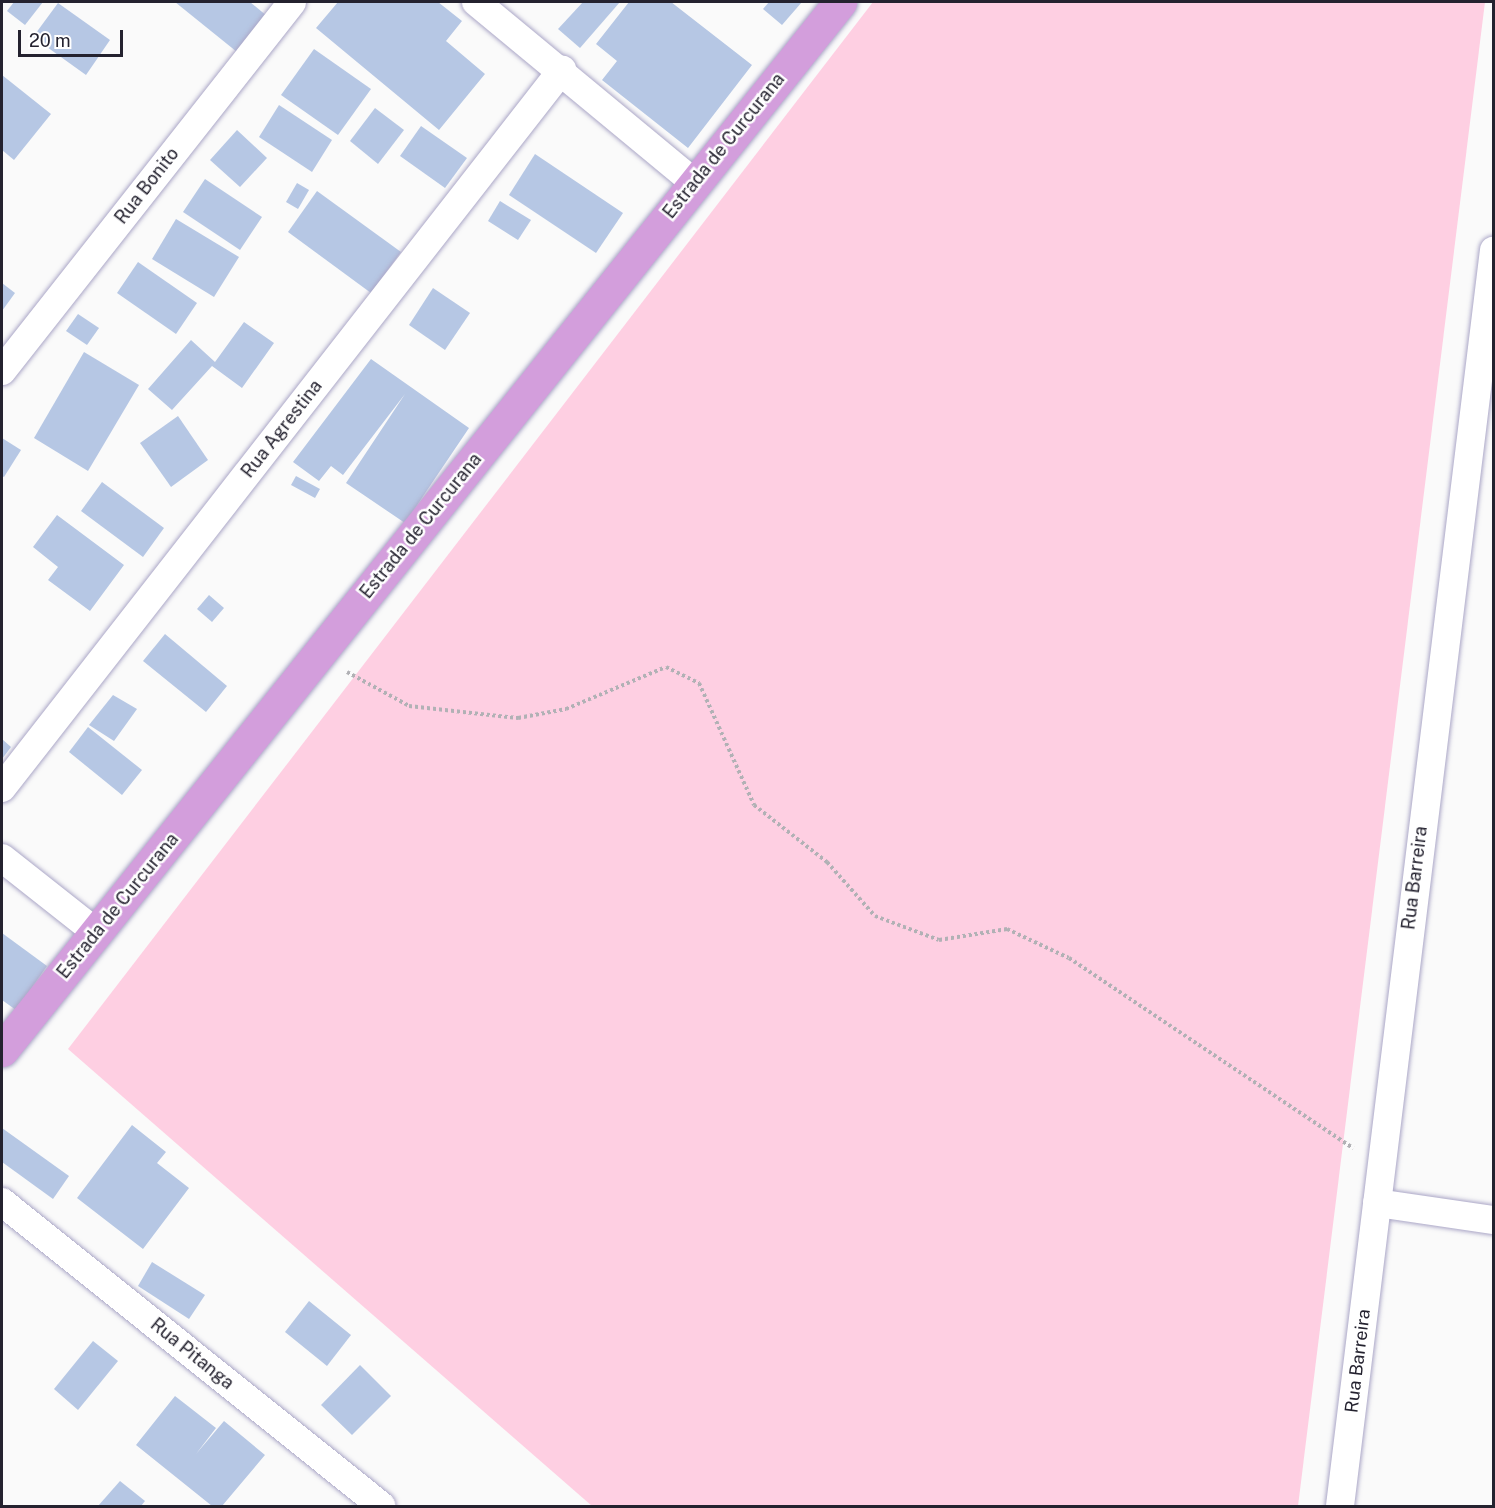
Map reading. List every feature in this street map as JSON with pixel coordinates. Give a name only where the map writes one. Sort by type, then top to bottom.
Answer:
[{"type":"main road","name":"Estrada de Curcurana","points":[[2,1050],[840,2]]},
{"type":"street","name":"Rua Bonito","points":[[2,371],[292,2]]},
{"type":"street","points":[[476,2],[562,70],[695,183]]},
{"type":"street","name":"Rua Agrestina","points":[[2,788],[562,70]]},
{"type":"street","name":"Rua Barreira","points":[[1340,1506],[1494,250]]},
{"type":"street","points":[[2,858],[97,933]]},
{"type":"street","name":"Rua Pitanga","points":[[2,1203],[381,1506]]},
{"type":"street","points":[[1377,1203],[1494,1220]]},
{"type":"path","points":[[317,656],[409,706],[518,718],[566,709],[666,667],[699,683],[754,805],[827,862],[875,916],[939,940],[1007,929],[1069,958],[1380,1165]]},
{"type":"shaded area","points":[[873,2],[1485,2],[1298,1506],[592,1506],[68,1049]]},
{"type":"building","points":[[14,2],[43,2],[25,25],[7,11]]},
{"type":"building","points":[[175,2],[250,2],[267,16],[237,52]]},
{"type":"building","points":[[338,2],[438,2],[462,21],[446,41],[485,74],[439,130],[316,28]]},
{"type":"building","points":[[583,2],[620,2],[580,48],[558,29]]},
{"type":"building","points":[[629,2],[671,2],[752,65],[688,148],[602,80],[617,61],[596,44]]},
{"type":"building","points":[[769,2],[802,2],[782,25],[763,9]]},
{"type":"building","points":[[58,3],[110,40],[86,75],[33,37]]},
{"type":"building","points":[[314,49],[371,89],[338,135],[281,95]]},
{"type":"building","points":[[2,75],[51,114],[14,160],[2,150]]},
{"type":"building","points":[[279,105],[332,140],[312,172],[259,137]]},
{"type":"building","points":[[375,108],[404,130],[378,164],[350,141]]},
{"type":"building","points":[[421,126],[467,158],[445,188],[400,156]]},
{"type":"building","points":[[237,130],[267,158],[240,187],[210,160]]},
{"type":"building","points":[[535,154],[623,213],[596,253],[509,195]]},
{"type":"building","points":[[205,179],[262,217],[240,250],[183,212]]},
{"type":"building","points":[[297,183],[309,190],[298,209],[286,202]]},
{"type":"building","points":[[317,191],[401,252],[371,293],[288,232]]},
{"type":"building","points":[[500,201],[531,220],[518,240],[488,221]]},
{"type":"building","points":[[176,219],[239,257],[214,297],[152,259]]},
{"type":"building","points":[[138,262],[197,303],[176,334],[117,293]]},
{"type":"building","points":[[2,283],[15,293],[2,311]]},
{"type":"building","points":[[433,288],[470,313],[445,350],[409,325]]},
{"type":"building","points":[[78,314],[99,328],[87,345],[66,331]]},
{"type":"building","points":[[244,322],[274,343],[242,388],[212,366],[172,410],[148,389],[191,340],[215,362]]},
{"type":"building","points":[[84,352],[139,385],[88,471],[34,438]]},
{"type":"building","points":[[371,359],[469,428],[405,523],[346,483],[405,394],[343,475],[331,466],[319,481],[293,462]]},
{"type":"building","points":[[178,416],[208,460],[171,487],[140,443]]},
{"type":"building","points":[[2,438],[21,450],[4,477],[2,476]]},
{"type":"building","points":[[296,476],[320,489],[315,498],[291,485]]},
{"type":"building","points":[[102,482],[164,528],[143,557],[81,511]]},
{"type":"building","points":[[57,515],[124,565],[90,611],[48,580],[58,567],[33,547]]},
{"type":"building","points":[[209,595],[224,608],[212,622],[197,609]]},
{"type":"building","points":[[165,634],[227,686],[206,712],[143,661]]},
{"type":"building","points":[[113,695],[137,709],[114,741],[89,725]]},
{"type":"building","points":[[88,727],[142,770],[122,795],[69,752]]},
{"type":"building","points":[[2,739],[11,747],[2,759]]},
{"type":"building","points":[[2,933],[47,966],[16,1010],[2,1000]]},
{"type":"building","points":[[132,1125],[166,1152],[157,1163],[189,1188],[143,1249],[77,1198]]},
{"type":"building","points":[[2,1128],[69,1176],[53,1199],[2,1162]]},
{"type":"building","points":[[152,1262],[205,1295],[189,1319],[138,1286]]},
{"type":"building","points":[[309,1301],[351,1335],[327,1366],[285,1332]]},
{"type":"building","points":[[93,1341],[118,1361],[78,1410],[54,1389]]},
{"type":"building","points":[[360,1365],[391,1396],[352,1435],[321,1405]]},
{"type":"building","points":[[175,1396],[216,1428],[196,1454],[224,1421],[265,1455],[222,1506],[212,1506],[136,1445]]},
{"type":"building","points":[[120,1481],[145,1501],[141,1506],[98,1506]]}]
